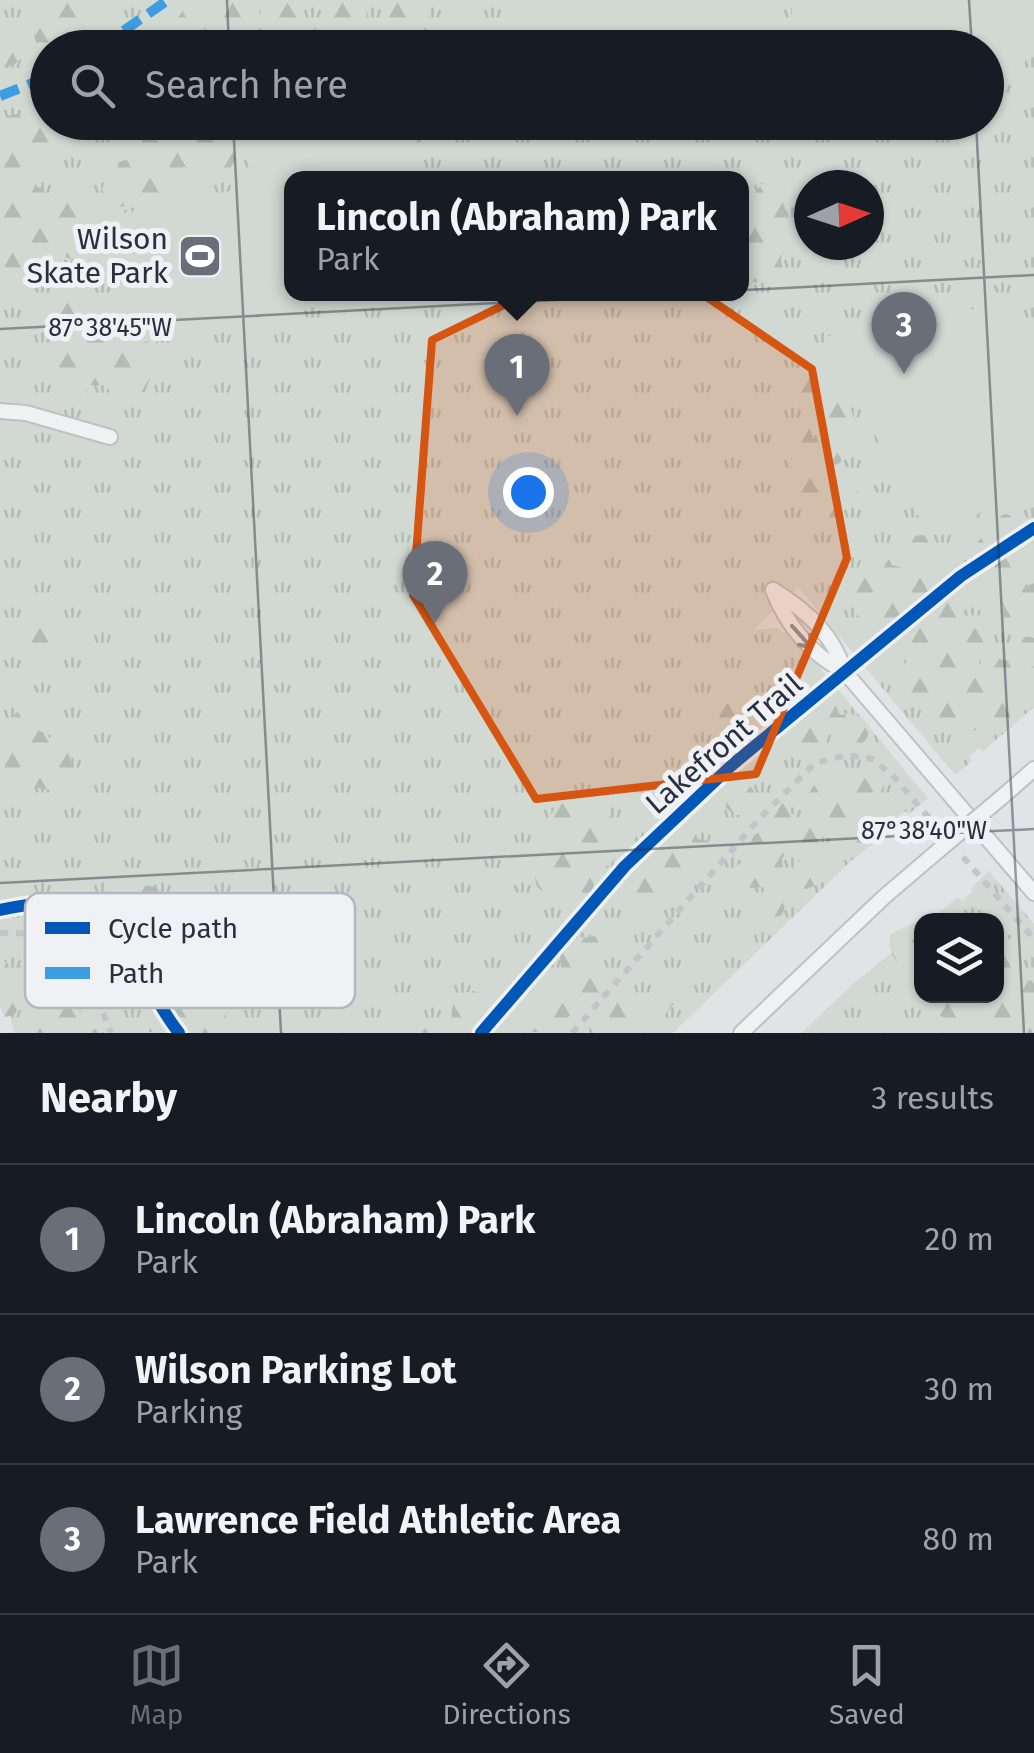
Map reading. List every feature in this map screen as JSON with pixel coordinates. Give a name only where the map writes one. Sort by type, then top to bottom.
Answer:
[{"type":"lane","points":[[0,411],[26,413],[110,437]]},
{"type":"lane","points":[[844,671],[838,649],[798,604],[773,590],[783,616],[824,662],[844,671],[1034,893]]},
{"type":"lane","points":[[741,1033],[942,843],[1034,770]]},
{"type":"path","points":[[572,1033],[758,818],[815,763],[847,755],[873,760],[887,770],[942,843]]},
{"type":"path","points":[[958,851],[1034,939]]},
{"type":"path","points":[[0,933],[25,935]]},
{"type":"path","points":[[101,1008],[112,1033]]},
{"type":"highlighted area","points":[[629,244],[812,369],[847,558],[756,774],[536,799],[413,595],[432,340]]},
{"type":"green space","points":[[0,0],[1034,0],[1034,707],[983,751],[978,748],[969,757],[972,761],[955,775],[798,587],[753,630],[777,628],[797,640],[928,798],[909,814],[905,811],[895,819],[897,824],[852,860],[673,1033],[14,1033],[0,968]]},
{"type":"green space","points":[[189,0],[261,0],[259,20],[289,2],[300,3],[305,21],[317,30],[164,30],[175,23]]},
{"type":"green space","points":[[312,0],[423,0],[428,7],[426,30],[371,30],[376,22],[387,20],[387,2],[366,6],[367,19],[358,29],[337,25]]},
{"type":"green space","points":[[520,0],[757,0],[762,30],[538,30]]},
{"type":"green space","points":[[793,0],[1034,0],[1034,52],[1004,78],[1004,30],[790,30]]},
{"type":"green space","points":[[70,1],[85,7],[85,27],[34,30],[38,22],[56,20],[57,6]]},
{"type":"green space","points":[[0,19],[14,30],[22,51],[15,64],[4,68],[0,66]]},
{"type":"green space","points":[[7,116],[30,119],[30,140],[65,140],[67,144],[56,170],[44,167],[39,172],[15,175],[0,170],[0,148],[11,151],[13,131],[4,125]]},
{"type":"green space","points":[[131,140],[235,140],[237,149],[229,169],[183,167],[185,189],[179,200],[167,208],[159,211],[140,201],[131,206],[104,208],[99,197],[104,184],[117,181],[119,162],[130,159]]},
{"type":"green space","name":"Wilson Skate Park","points":[[246,140],[384,140],[390,171],[284,171],[284,301],[322,301],[127,346],[100,218],[245,188],[253,174]]},
{"type":"green space","points":[[393,140],[421,140],[417,150],[407,153],[393,145]]},
{"type":"green space","points":[[13,181],[42,188],[57,209],[65,198],[77,197],[86,208],[86,228],[95,233],[90,254],[79,259],[65,257],[58,252],[59,238],[50,237],[49,268],[56,269],[62,278],[59,285],[40,282],[38,275],[32,282],[18,280],[0,260],[0,186]]},
{"type":"green space","points":[[772,181],[785,192],[781,260],[786,287],[783,291],[773,290],[766,283],[751,282],[749,193],[753,195],[763,183]]},
{"type":"green space","points":[[78,294],[94,304],[104,335],[119,329],[146,337],[156,361],[145,392],[118,394],[103,385],[88,385],[87,403],[81,406],[59,389],[50,362],[52,354],[61,348],[67,330],[55,315],[67,295]]},
{"type":"green space","points":[[946,306],[1001,313],[1034,335],[1034,479],[944,535],[927,532],[824,339],[883,315]]},
{"type":"green space","points":[[798,374],[821,375],[833,383],[834,398],[852,412],[852,427],[838,430],[821,407],[798,403],[793,397],[793,379]]},
{"type":"green space","points":[[796,421],[809,424],[813,439],[834,434],[842,459],[824,474],[830,481],[839,470],[846,470],[858,490],[855,503],[842,508],[840,518],[834,522],[827,522],[816,510],[793,499],[790,485],[799,475],[791,466],[795,454],[789,437]]},
{"type":"green space","points":[[1005,514],[1016,518],[1022,529],[1015,545],[1034,542],[1034,573],[1026,574],[1027,586],[1034,583],[1034,619],[1011,628],[1004,622],[1003,605],[984,587],[974,561],[977,543]]},
{"type":"green space","points":[[915,536],[928,536],[930,543],[923,561],[951,591],[957,616],[979,615],[993,645],[979,662],[980,669],[984,670],[989,658],[1007,660],[1012,645],[1019,639],[1034,638],[1034,666],[1011,675],[1022,685],[1023,701],[1013,727],[1001,733],[948,733],[933,723],[928,706],[910,704],[905,670],[914,636],[912,627],[892,620],[869,628],[855,612],[852,586],[862,559],[868,554],[886,553],[892,565],[901,567],[903,559],[911,553],[910,544]]},
{"type":"green space","points":[[44,620],[54,625],[59,635],[54,645],[44,650],[34,645],[29,635],[34,625]]},
{"type":"green space","points":[[722,702],[758,709],[760,717],[754,726],[721,733],[705,721],[704,712]]},
{"type":"green space","points":[[812,703],[836,706],[840,715],[853,714],[863,719],[870,726],[867,738],[859,747],[848,748],[837,734],[828,734],[824,749],[817,756],[806,757],[797,753],[795,734],[807,728],[805,709]]},
{"type":"green space","points":[[37,709],[46,719],[37,730],[56,745],[64,745],[71,766],[66,782],[52,790],[21,787],[4,771],[5,766],[0,768],[0,721],[7,733],[17,724],[14,715],[19,710]]},
{"type":"green space","points":[[834,769],[843,769],[853,778],[869,779],[870,785],[884,783],[880,795],[885,798],[885,817],[865,842],[846,853],[823,836],[822,844],[811,853],[801,848],[799,831],[787,832],[794,849],[782,858],[783,872],[790,875],[801,859],[812,856],[819,884],[806,889],[792,885],[782,915],[765,913],[761,905],[765,887],[748,888],[738,883],[736,866],[750,858],[755,849],[751,841],[754,835],[774,824],[774,818],[768,814],[771,798],[784,798],[789,812],[805,822],[810,791]]},
{"type":"green space","points":[[740,783],[752,787],[756,799],[752,811],[740,815],[728,811],[724,799],[728,787]]},
{"type":"green space","points":[[642,790],[648,795],[644,826],[621,845],[612,863],[596,872],[589,897],[576,905],[567,904],[537,887],[532,866],[537,858],[553,856],[548,826],[550,816],[563,801],[582,796],[597,800],[619,829],[624,818],[636,811],[632,798]]},
{"type":"green space","points":[[677,832],[695,833],[697,839],[709,841],[712,857],[701,865],[693,862],[691,855],[682,856],[681,869],[669,879],[670,895],[661,910],[639,912],[618,895],[623,875],[642,855],[649,853],[657,860],[670,853],[671,837]]},
{"type":"green space","points":[[989,871],[1034,924],[1034,1033],[801,1033],[914,934],[914,1003],[1004,1003],[1004,913],[939,913],[958,897],[962,901],[973,891],[971,888]]},
{"type":"green space","points":[[127,873],[137,876],[142,885],[156,887],[159,893],[106,893],[107,883]]},
{"type":"green space","points":[[914,924],[914,971],[896,960],[890,949],[890,934]]},
{"type":"green space","points":[[1004,933],[1021,957],[1025,980],[1034,981],[1034,1033],[995,1033],[975,1027],[970,1018],[938,1015],[938,1003],[1004,1003]]},
{"type":"green space","points":[[607,937],[611,945],[611,955],[595,960],[592,967],[602,985],[602,994],[607,998],[613,993],[634,1004],[672,997],[674,1003],[666,1013],[649,1026],[628,1031],[590,1033],[584,1017],[572,1014],[548,1033],[514,1031],[517,1016],[531,1005],[553,1008],[557,1003],[577,1003],[562,970],[561,952],[571,939]]},
{"type":"green space","points":[[0,961],[6,962],[13,972],[23,961],[25,1000],[14,1015],[5,1017],[0,1006]]},
{"type":"green space","points":[[473,991],[483,994],[493,1012],[474,1033],[402,1033],[415,1026],[436,1030],[442,1019],[452,1021],[455,1001]]},
{"type":"green space","points":[[29,1008],[77,1008],[99,1033],[7,1033],[32,1031],[35,1027]]},
{"type":"green space","points":[[227,1008],[225,1025],[244,1033],[185,1033],[182,1017],[176,1018],[168,1033],[149,1032],[152,1013],[145,1009]]},
{"type":"marked path","points":[[125,30],[168,0]]},
{"type":"marked path","points":[[0,96],[30,84]]},
{"type":"cycle path","name":"Lakefront Trail","points":[[481,1033],[625,866],[732,765],[961,576],[1034,528]]},
{"type":"cycle path","points":[[0,910],[25,906]]},
{"type":"cycle path","points":[[163,1008],[179,1033]]},
{"type":"place","name":"Wilson Skate Park","points":[[200,256]]},
{"type":"place","name":"Lawrence Field Athletic Area","points":[[904,374]]},
{"type":"place","name":"Lincoln (Abraham) Park","points":[[517,416]]},
{"type":"place","name":"Wilson Parking Lot","points":[[435,623]]}]
